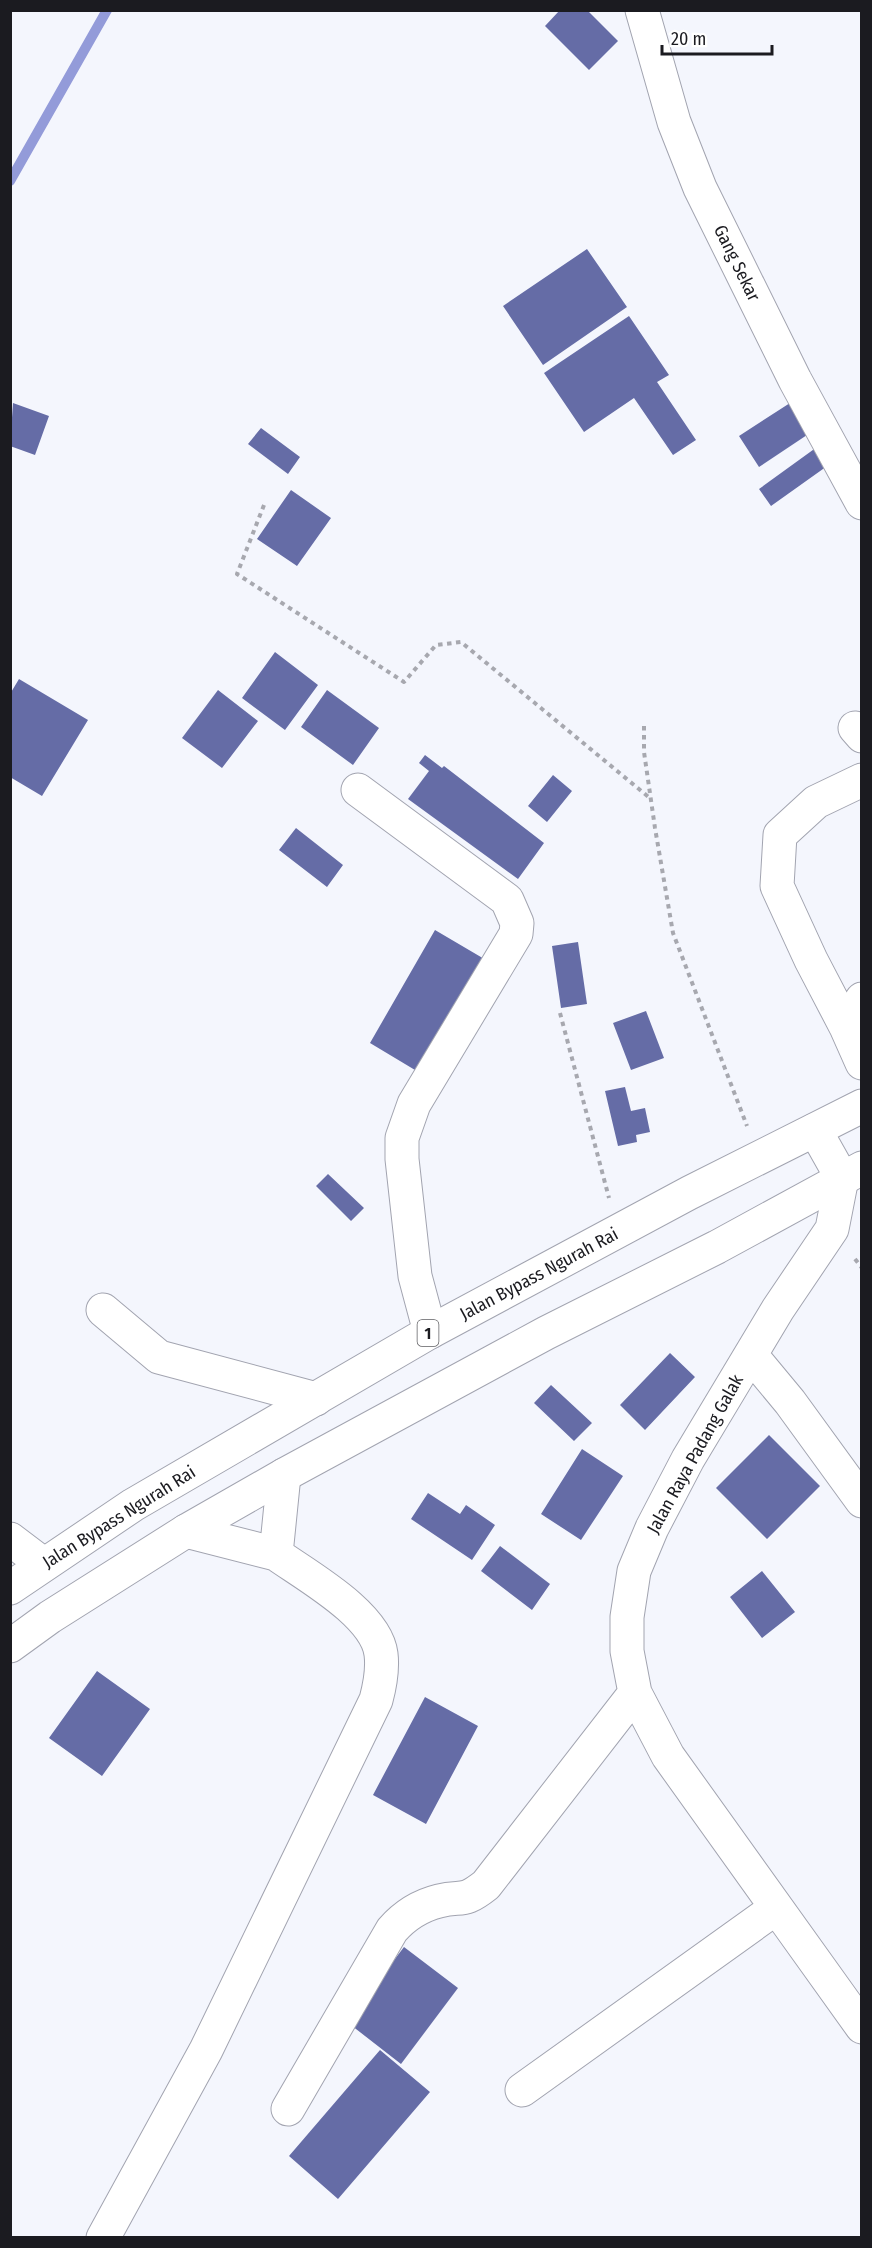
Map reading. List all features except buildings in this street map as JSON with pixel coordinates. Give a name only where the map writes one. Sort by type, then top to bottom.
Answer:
[{"type":"main road","name":"Gang Sekar","points":[[642,10],[674,122],[700,188],[795,380],[861,503]]},
{"type":"main road","points":[[861,780],[816,802],[780,835],[777,886],[811,960],[846,1027],[861,1063]]},
{"type":"main road","points":[[358,790],[507,900],[517,923],[516,934],[414,1104],[402,1138],[402,1159],[416,1276],[430,1332]]},
{"type":"main road","points":[[846,1027],[861,999]]},
{"type":"main road","name":"Jalan Bypass Ngurah Rai","points":[[10,1588],[133,1505],[430,1332],[861,1106]]},
{"type":"main road","points":[[10,1646],[50,1617],[186,1531],[284,1475],[546,1333],[717,1247],[852,1173],[815,1130]]},
{"type":"main road","name":"Jalan Raya Padang Galak","points":[[852,1173],[832,1229],[688,1459],[652,1528],[634,1571],[627,1617],[627,1651],[635,1693],[668,1756],[861,2026]]},
{"type":"main road","points":[[103,1310],[159,1357],[316,1399]]},
{"type":"main road","points":[[751,1355],[790,1402],[861,1501]]},
{"type":"main road","points":[[276,1554],[284,1475]]},
{"type":"main road","points":[[104,2238],[206,2050],[376,1700],[381,1676],[381,1652],[364,1622],[346,1603],[276,1554],[186,1531]]},
{"type":"main road","points":[[10,1539],[43,1564]]},
{"type":"main road","points":[[288,2109],[392,1930],[403,1917],[421,1907],[441,1900],[463,1900],[486,1885],[635,1693]]},
{"type":"main road","points":[[522,2090],[776,1908]]},
{"type":"path","points":[[264,505],[237,574],[404,682],[436,645],[461,642],[651,799]]},
{"type":"path","points":[[644,726],[651,799],[674,933],[759,1158]]},
{"type":"path","points":[[560,1013],[618,1232]]},
{"type":"waterway","points":[[10,181],[107,10]]}]
